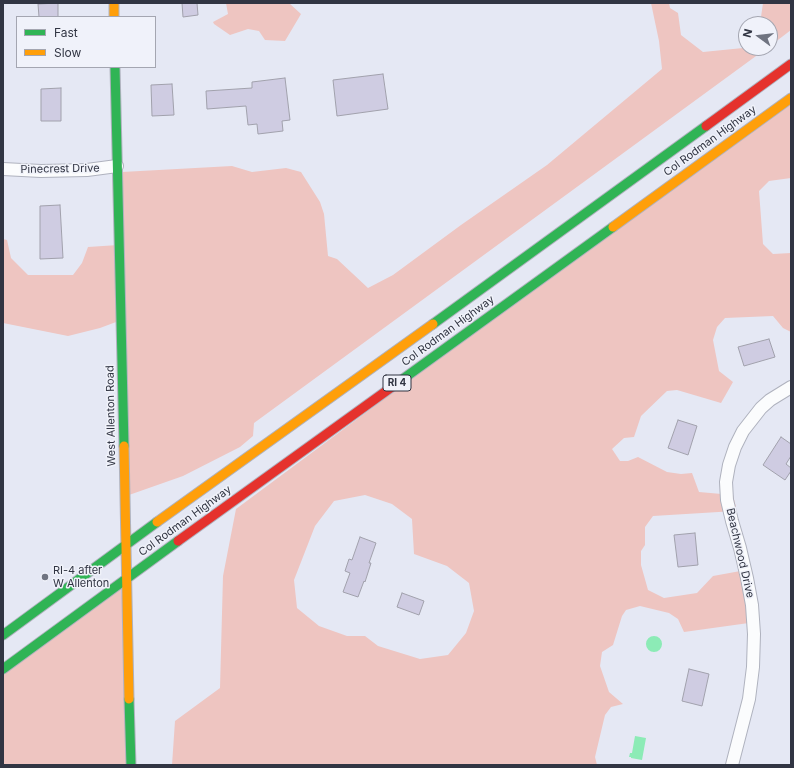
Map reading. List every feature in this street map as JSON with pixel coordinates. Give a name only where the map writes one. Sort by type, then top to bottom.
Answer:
[{"type":"main road","points":[[114,3],[114,16]]},
{"type":"main road","name":"Col Rodman Highway","points":[[3,635],[126,544],[524,260],[791,64]]},
{"type":"main road","name":"West Allenton Road","points":[[115,68],[131,765]]},
{"type":"main road","name":"Col Rodman Highway","points":[[3,670],[126,578],[791,98]]},
{"type":"street","name":"Pinecrest Drive","points":[[3,169],[41,171],[87,170],[117,166]]},
{"type":"street","name":"Beachwood Drive","points":[[732,765],[749,700],[753,667],[754,634],[748,578],[732,521],[726,482],[729,465],[743,431],[761,408],[770,400],[791,387]]},
{"type":"shaded area","points":[[226,3],[289,3],[301,14],[285,41],[265,40],[259,31],[248,29],[230,35],[213,22],[228,14]]},
{"type":"shaded area","points":[[651,3],[669,3],[670,8],[678,13],[681,35],[703,52],[738,48],[738,56],[756,56],[254,423],[253,436],[240,447],[183,476],[129,495],[124,319],[100,328],[68,336],[3,323],[3,239],[7,240],[11,258],[28,275],[73,275],[82,263],[88,247],[118,245],[122,172],[232,166],[252,172],[286,168],[301,172],[320,202],[324,214],[328,256],[337,259],[368,288],[393,275],[547,165],[662,69],[659,41]]},
{"type":"shaded area","points":[[763,3],[791,3],[791,30],[778,40],[778,16],[761,16]]},
{"type":"shaded area","points":[[791,97],[791,178],[769,181],[759,191],[763,244],[773,254],[791,253],[791,332],[783,328],[773,316],[725,318],[717,327],[713,340],[719,371],[733,382],[721,403],[677,390],[667,391],[641,416],[634,437],[624,438],[612,449],[620,461],[628,461],[638,457],[667,472],[681,474],[692,473],[699,492],[733,495],[736,507],[735,511],[653,516],[645,527],[645,545],[641,551],[641,565],[648,590],[664,598],[697,593],[713,576],[746,570],[756,622],[684,632],[678,619],[669,613],[640,606],[626,610],[622,616],[613,645],[602,652],[600,666],[609,692],[623,704],[611,707],[605,715],[595,757],[597,765],[172,765],[175,721],[220,688],[223,576],[236,509]],"holes":[[[365,495],[392,504],[412,519],[414,554],[447,566],[469,583],[474,611],[466,633],[448,655],[420,659],[378,646],[365,636],[347,636],[319,626],[297,608],[294,580],[315,526],[334,501]]]},
{"type":"shaded area","points":[[121,584],[134,765],[3,765],[3,671]]},
{"type":"shaded area","points":[[651,636],[657,636],[662,641],[660,650],[657,652],[651,652],[646,647],[646,641]]},
{"type":"shaded area","points":[[635,736],[646,738],[642,760],[629,757],[630,753],[632,753]]},
{"type":"building","points":[[58,3],[58,16],[39,16],[38,4]]},
{"type":"building","points":[[182,3],[197,3],[198,15],[183,17]]},
{"type":"building","points":[[383,74],[388,109],[337,116],[333,80]]},
{"type":"building","points":[[285,78],[290,120],[282,121],[283,131],[258,134],[257,124],[248,125],[246,106],[207,109],[206,91],[252,88],[252,82]]},
{"type":"building","points":[[172,84],[174,115],[152,116],[151,85]]},
{"type":"building","points":[[61,88],[61,121],[41,121],[41,89]]},
{"type":"building","points":[[60,205],[63,258],[40,259],[40,206]]},
{"type":"building","points":[[769,339],[775,357],[744,366],[738,347]]},
{"type":"building","points":[[678,420],[697,426],[688,455],[668,448]]},
{"type":"building","points":[[781,437],[791,444],[791,456],[786,464],[791,468],[791,471],[785,480],[763,465]]},
{"type":"building","points":[[695,533],[698,565],[678,567],[674,535]]},
{"type":"building","points":[[360,537],[376,543],[369,563],[371,563],[365,582],[364,581],[358,597],[343,592],[350,573],[345,571],[349,559],[352,560]]},
{"type":"building","points":[[402,593],[424,601],[419,615],[397,607]]},
{"type":"building","points":[[689,669],[709,674],[702,706],[682,701]]},
{"type":"traffic: fast","points":[[115,68],[124,446]]},
{"type":"traffic: fast","points":[[433,324],[706,126]]},
{"type":"traffic: fast","points":[[396,384],[613,227]]},
{"type":"traffic: fast","points":[[3,635],[157,522]]},
{"type":"traffic: fast","points":[[3,669],[178,541]]},
{"type":"traffic: fast","points":[[129,699],[131,765]]},
{"type":"traffic: slow","points":[[114,3],[114,16]]},
{"type":"traffic: slow","points":[[613,227],[791,98]]},
{"type":"traffic: slow","points":[[157,522],[433,324]]},
{"type":"traffic: slow","points":[[124,446],[129,699]]},
{"type":"traffic: jam","points":[[706,126],[791,64]]},
{"type":"traffic: jam","points":[[178,541],[396,384]]},
{"type":"place","name":"RI-4 after W Allenton","points":[[45,577]]}]
